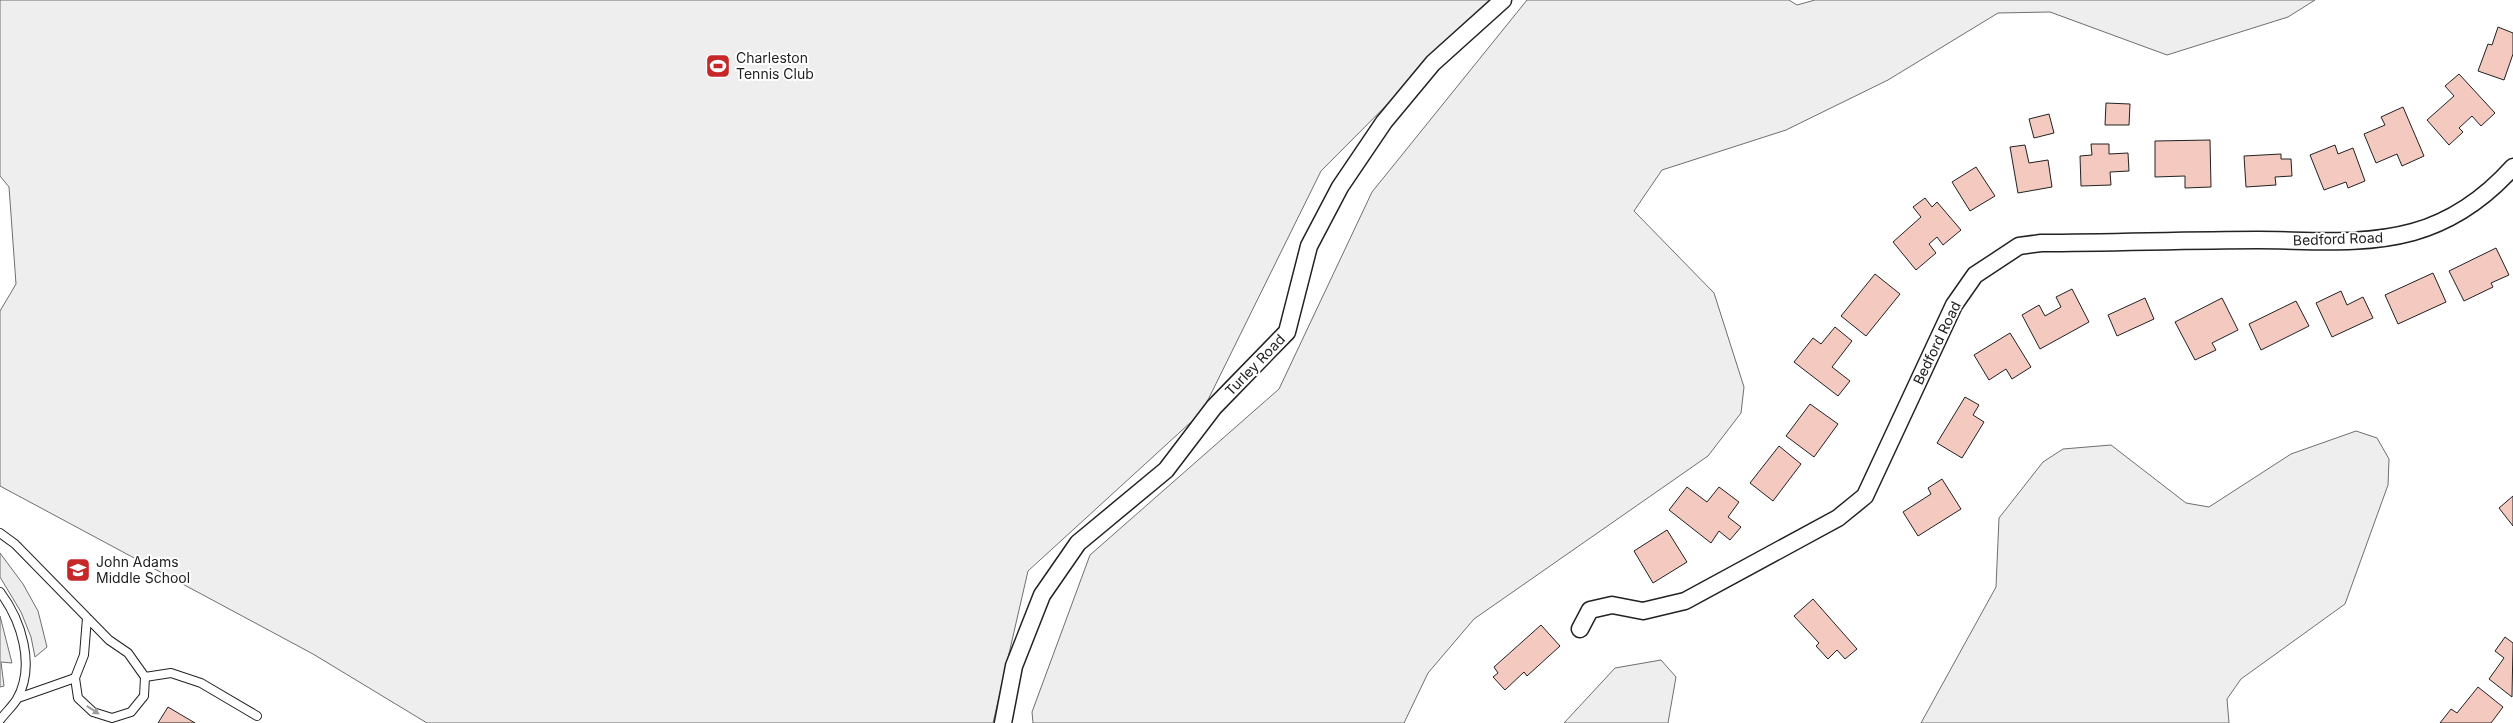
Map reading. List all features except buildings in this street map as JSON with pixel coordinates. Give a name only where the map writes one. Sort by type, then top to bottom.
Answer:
[{"type":"street","name":"Turley Road","points":[[1003,723],[1014,666],[1042,595],[1078,543],[1166,470],[1214,407],[1288,332],[1309,246],[1340,187],[1384,122],[1433,63],[1503,0]]},
{"type":"street","name":"Bedford Road","points":[[1580,629],[1590,610],[1612,605],[1643,612],[1685,601],[1838,518],[1864,496],[1954,305],[1975,275],[2019,246],[2041,243],[2258,240],[2322,242],[2386,239],[2415,232],[2476,202],[2513,167]]},
{"type":"lane","points":[[0,533],[15,544],[109,640],[128,653],[144,677],[144,696],[131,712],[112,718],[93,712],[78,698],[75,678],[84,655],[87,618]]},
{"type":"lane","points":[[0,592],[10,605],[23,637],[26,671],[18,698],[0,720]]},
{"type":"lane","points":[[144,677],[171,674],[201,683],[257,716]]},
{"type":"lane","points":[[18,698],[75,678]]},
{"type":"shaded area","points":[[0,0],[1491,0],[1321,171],[1202,412],[1028,571],[993,723],[427,723],[313,654],[0,486],[0,311],[16,284],[9,187],[0,176]]},
{"type":"shaded area","points":[[1527,0],[1789,0],[1797,5],[1815,0],[2315,0],[2288,17],[2167,55],[2050,12],[1998,13],[1888,80],[1786,130],[1662,170],[1634,211],[1714,293],[1744,387],[1741,413],[1708,456],[1474,619],[1428,673],[1404,723],[1033,723],[1032,712],[1090,555],[1279,389],[1372,192]]},
{"type":"shaded area","points":[[2356,431],[2377,438],[2389,459],[2388,485],[2345,604],[2241,679],[2227,699],[2229,723],[1921,723],[1996,587],[1999,518],[2043,462],[2063,449],[2111,445],[2186,503],[2209,507],[2291,454]]},
{"type":"shaded area","points":[[0,553],[23,584],[38,611],[47,647],[35,657],[31,637],[21,612],[0,577]]},
{"type":"shaded area","points":[[0,616],[12,663],[1,662],[4,686],[0,687]]},
{"type":"shaded area","points":[[1661,660],[1676,677],[1668,723],[1564,723],[1615,668]]},
{"type":"place","name":"Charleston Tennis Club","points":[[718,66]]},
{"type":"place","name":"John Adams Middle School","points":[[78,570]]}]
